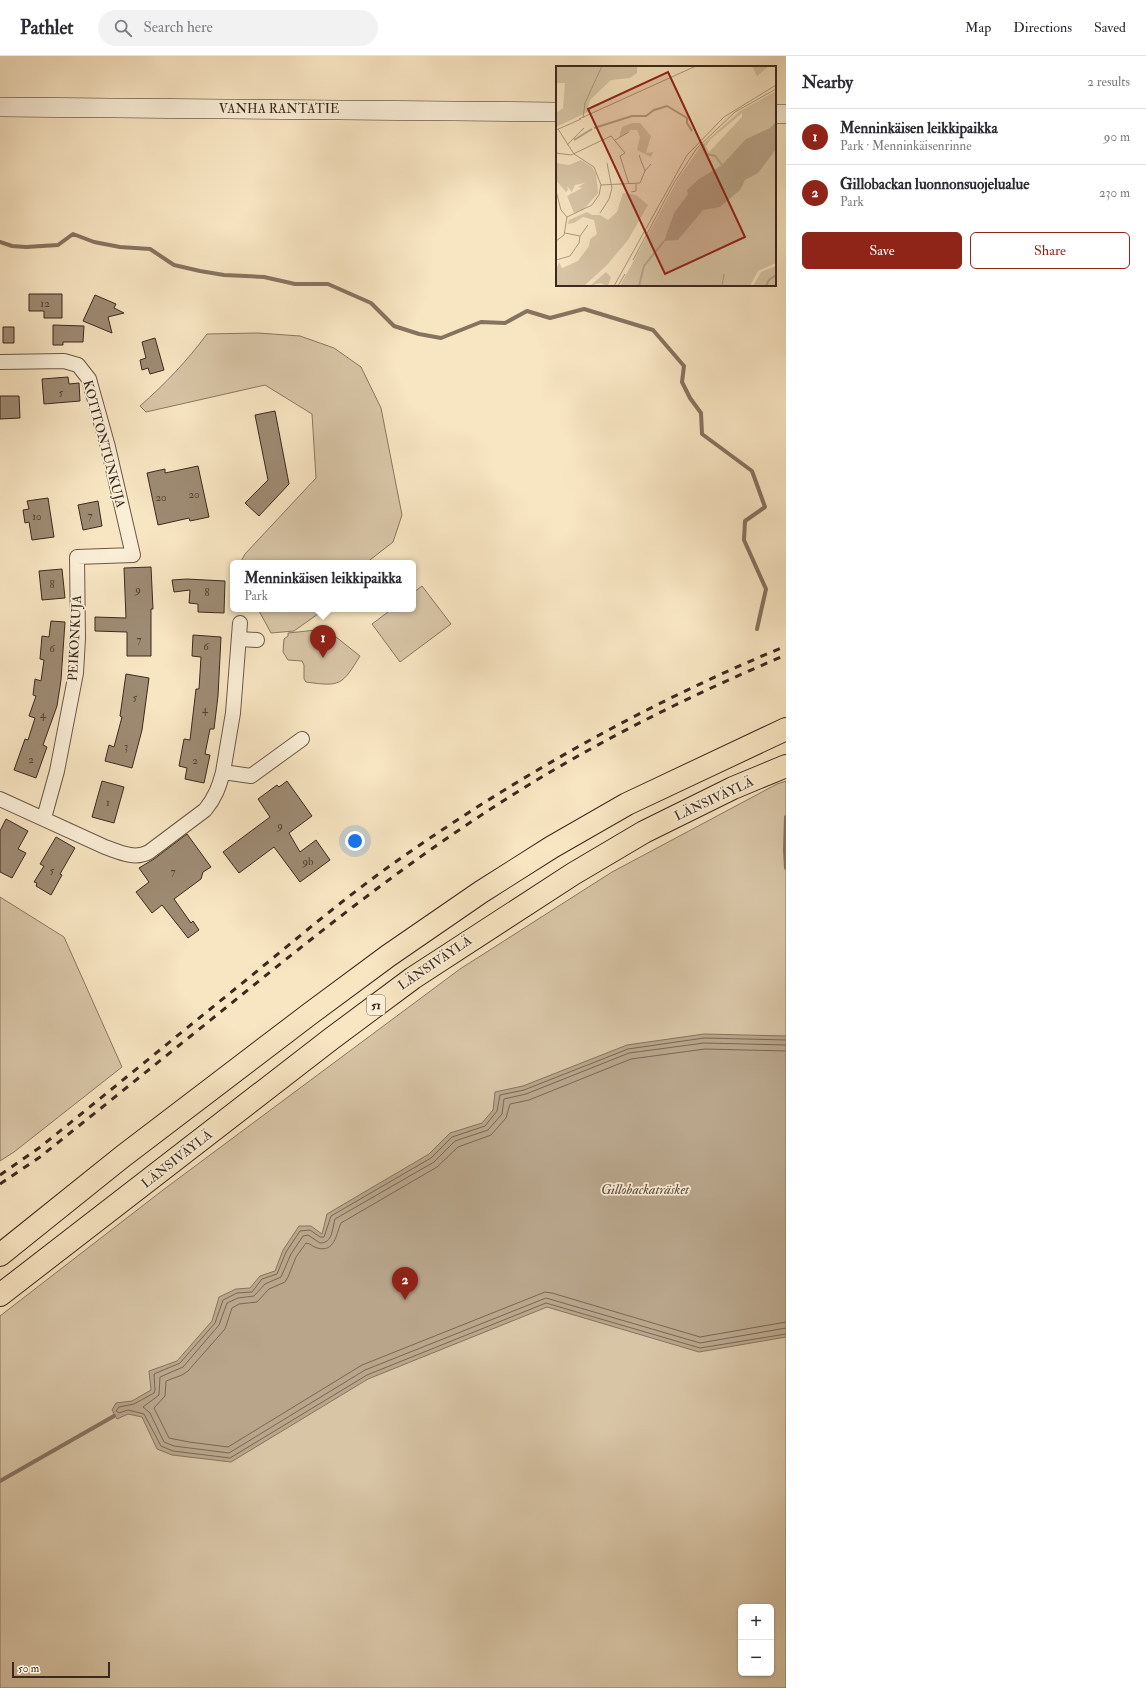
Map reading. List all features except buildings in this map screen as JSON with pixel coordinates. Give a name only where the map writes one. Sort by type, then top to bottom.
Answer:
[{"type":"highway","name":"51","points":[[0,1255],[122,1157],[311,1013],[388,956],[481,892],[552,847],[628,804],[786,729]]},
{"type":"highway","name":"LÄNSIVÄYLÄ","points":[[0,1295],[331,1039],[413,978],[573,874],[644,832],[733,788],[786,766]]},
{"type":"main road","name":"VANHA RANTATIE","points":[[0,107],[556,112]]},
{"type":"street","name":"KOTITONTUNKUJA","points":[[0,362],[64,361],[78,365],[89,379],[108,448],[133,555]]},
{"type":"street","name":"PEIKONKUJA","points":[[44,818],[57,771],[76,674],[78,638],[78,557],[133,555]]},
{"type":"street","points":[[0,799],[105,847],[122,853],[139,856],[149,852],[205,810],[217,793],[223,772],[233,713],[240,623]]},
{"type":"street","points":[[239,639],[257,640]]},
{"type":"street","points":[[223,772],[251,776],[302,739]]},
{"type":"shaded area","points":[[258,333],[300,336],[334,348],[361,367],[381,408],[402,515],[393,542],[370,560],[242,560],[245,554],[316,478],[312,414],[265,385],[146,412],[140,406],[192,354],[207,334]]},
{"type":"shaded area","points":[[422,586],[451,624],[400,662],[372,624],[388,612],[416,612],[416,591]]},
{"type":"shaded area","points":[[260,612],[321,612],[294,631],[271,633]]},
{"type":"shaded area","points":[[326,629],[360,656],[349,673],[339,682],[334,684],[318,684],[306,682],[304,679],[304,665],[302,661],[288,660],[283,652],[284,639],[288,636],[288,633]]},
{"type":"shaded area","points":[[786,781],[786,1688],[0,1688],[0,1316],[163,1190],[460,969],[612,872],[777,784]]},
{"type":"shaded area","points":[[0,897],[64,937],[122,1067],[14,1152],[0,1161]]},
{"type":"water","name":"Gillobackaträsket","points":[[704,1034],[786,1036],[786,1337],[699,1352],[547,1307],[368,1379],[231,1462],[172,1455],[157,1449],[142,1417],[128,1414],[117,1419],[112,1410],[116,1403],[132,1401],[151,1390],[149,1371],[177,1361],[212,1321],[219,1297],[236,1289],[250,1288],[260,1276],[275,1271],[283,1250],[299,1226],[311,1226],[322,1234],[327,1214],[429,1154],[450,1133],[482,1123],[493,1110],[495,1092],[523,1086],[627,1045]]},
{"type":"waterway","points":[[0,242],[12,246],[26,247],[58,245],[73,234],[94,242],[120,247],[150,249],[174,265],[200,271],[224,275],[264,277],[295,284],[328,284],[371,303],[394,326],[419,334],[441,338],[481,322],[505,323],[527,311],[550,318],[584,309],[653,330],[684,366],[682,382],[690,398],[701,413],[702,434],[752,471],[765,507],[745,521],[744,540],[766,589],[757,629]]},
{"type":"waterway","points":[[786,817],[786,868]]},
{"type":"waterway","points":[[0,1481],[114,1416]]},
{"type":"railway","points":[[0,1175],[39,1148],[339,904],[380,873],[446,827],[540,769],[636,716],[685,691],[786,646]]},
{"type":"railway","points":[[0,1184],[40,1157],[367,896],[403,869],[477,818],[551,771],[628,729],[706,690],[786,655]]},
{"type":"place","name":"Menninkäisen leikkipaikka","points":[[323,658]]},
{"type":"place","name":"Gillobackan luonnonsuojelualue","points":[[405,1300]]}]
